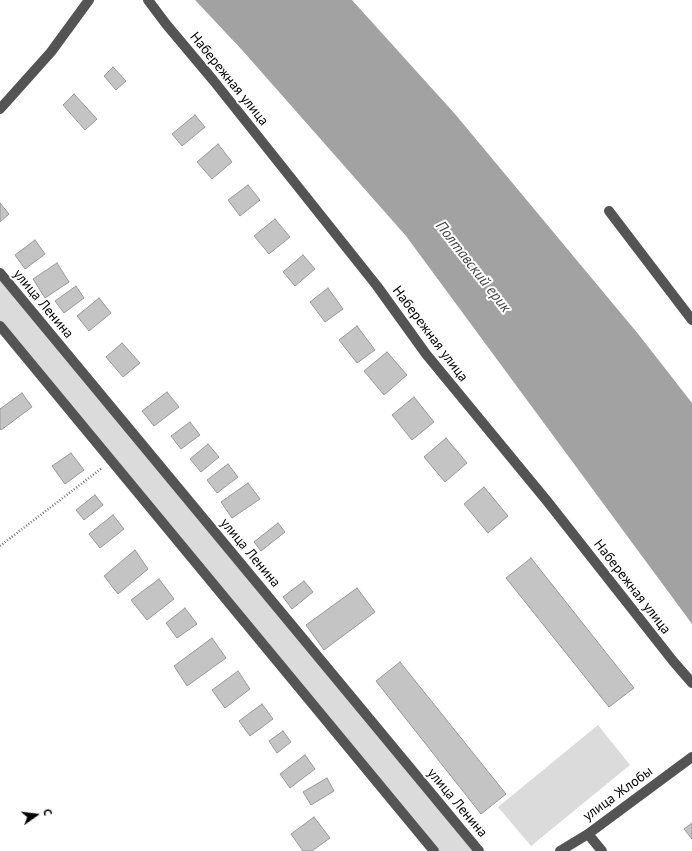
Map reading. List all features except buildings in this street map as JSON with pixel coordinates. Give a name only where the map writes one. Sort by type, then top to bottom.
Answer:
[{"type":"street","points":[[0,109],[52,52],[89,0]]},
{"type":"street","name":"Набережная улица","points":[[148,0],[377,286],[426,354],[692,683]]},
{"type":"street","points":[[609,211],[692,320]]},
{"type":"street","name":"улица Ленина","points":[[0,274],[479,851]]},
{"type":"street","points":[[0,326],[434,851]]},
{"type":"street","name":"улица Жлобы","points":[[560,851],[588,834],[692,757]]},
{"type":"street","points":[[588,834],[602,851]]},
{"type":"path","points":[[0,546],[112,460]]},
{"type":"shaded area","points":[[0,279],[477,851],[428,851],[0,322]]},
{"type":"shaded area","points":[[598,725],[630,765],[531,846],[498,807]]},
{"type":"water","name":"Полтавский ерик","points":[[195,0],[352,0],[455,114],[639,335],[692,403],[692,624],[406,236],[242,50]]}]
